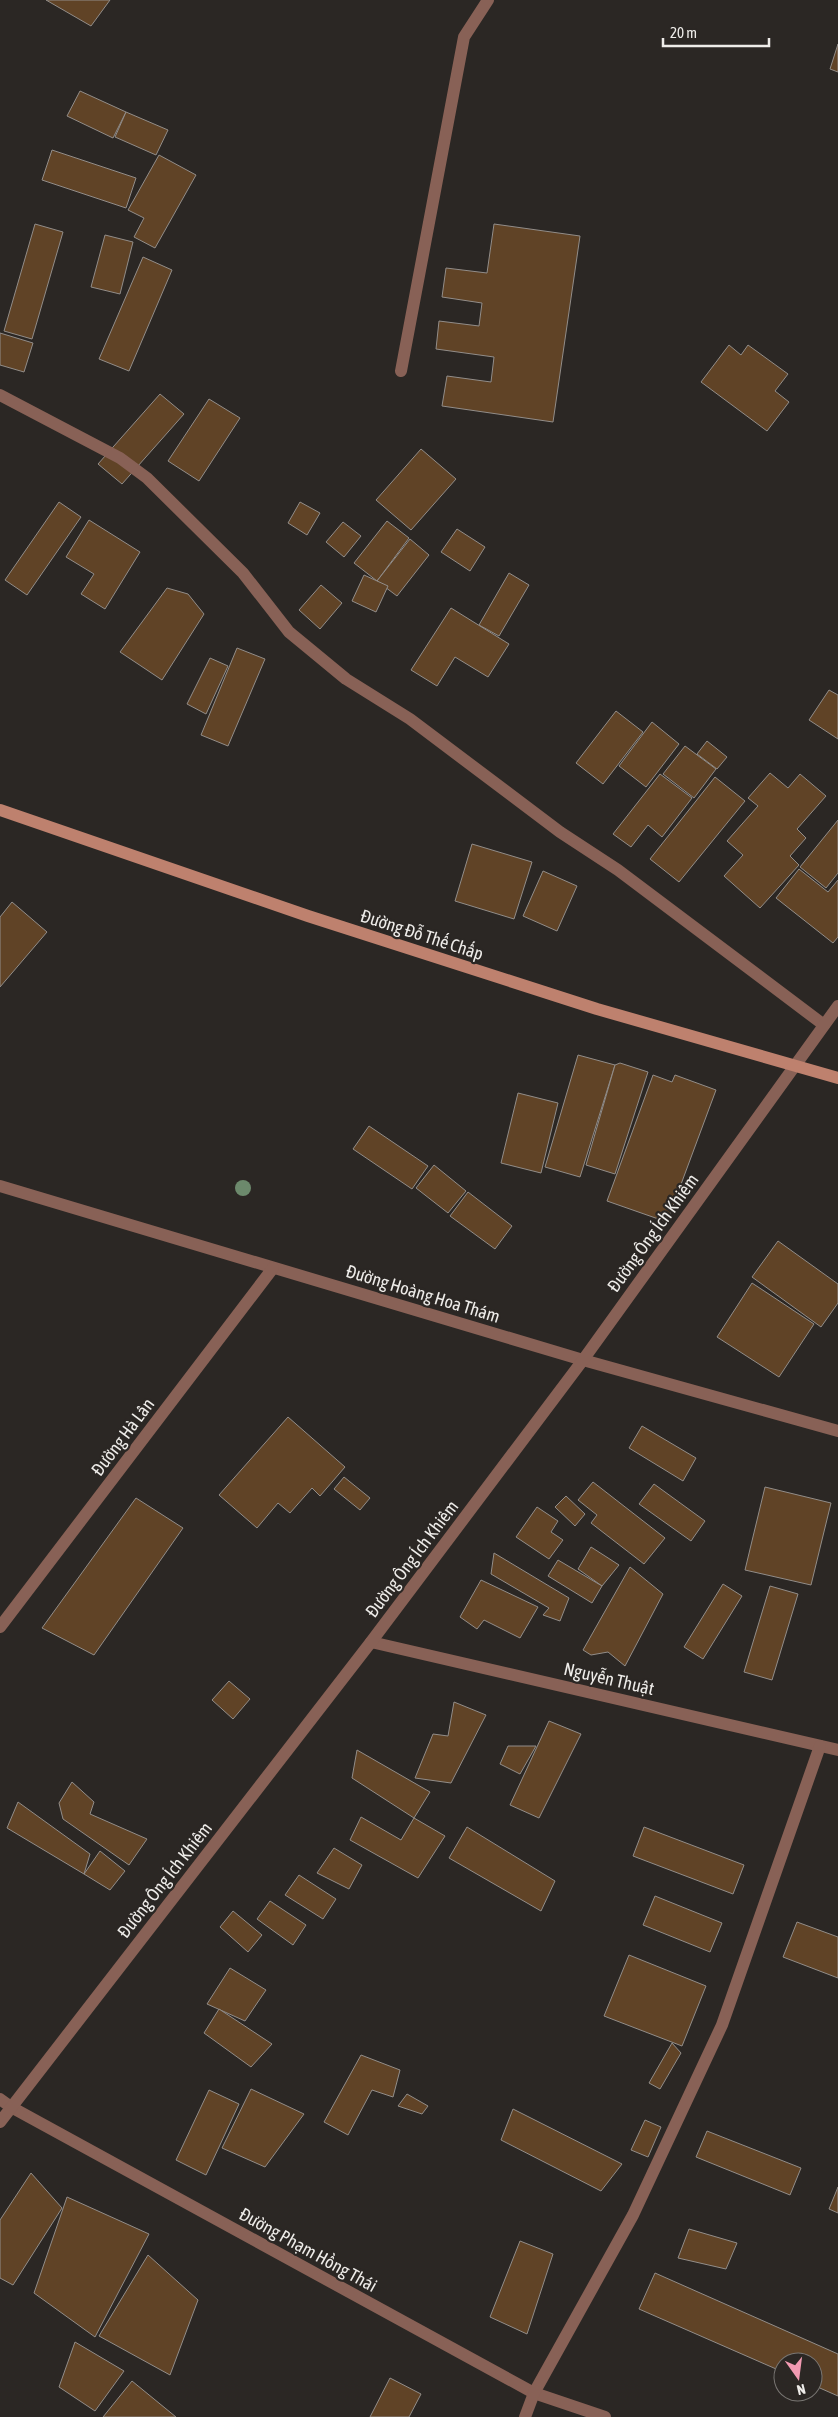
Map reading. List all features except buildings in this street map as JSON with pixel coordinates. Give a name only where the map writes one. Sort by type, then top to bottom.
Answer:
[{"type":"street","points":[[401,371],[464,37],[488,0]]},
{"type":"street","points":[[0,395],[120,458],[147,478],[243,573],[289,632],[346,679],[410,719],[560,832],[618,870],[824,1025]]},
{"type":"street","name":"Đường Đỗ Thế Chấp","points":[[0,810],[308,916],[597,1009],[838,1078]]},
{"type":"street","name":"Đường Ông Ích Khiêm","points":[[0,2122],[371,1642],[583,1360],[838,1006]]},
{"type":"street","name":"Đường Hoàng Hoa Thám","points":[[0,1186],[583,1360],[838,1431]]},
{"type":"street","name":"Đường Hà Lân","points":[[0,1627],[273,1268]]},
{"type":"street","name":"Nguyễn Thuật","points":[[371,1642],[838,1750]]},
{"type":"street","points":[[525,2417],[534,2393],[634,2216],[722,2025],[820,1746]]},
{"type":"street","name":"Đường Phạm Hồng Thái","points":[[0,2099],[11,2107],[534,2393],[605,2417]]}]
